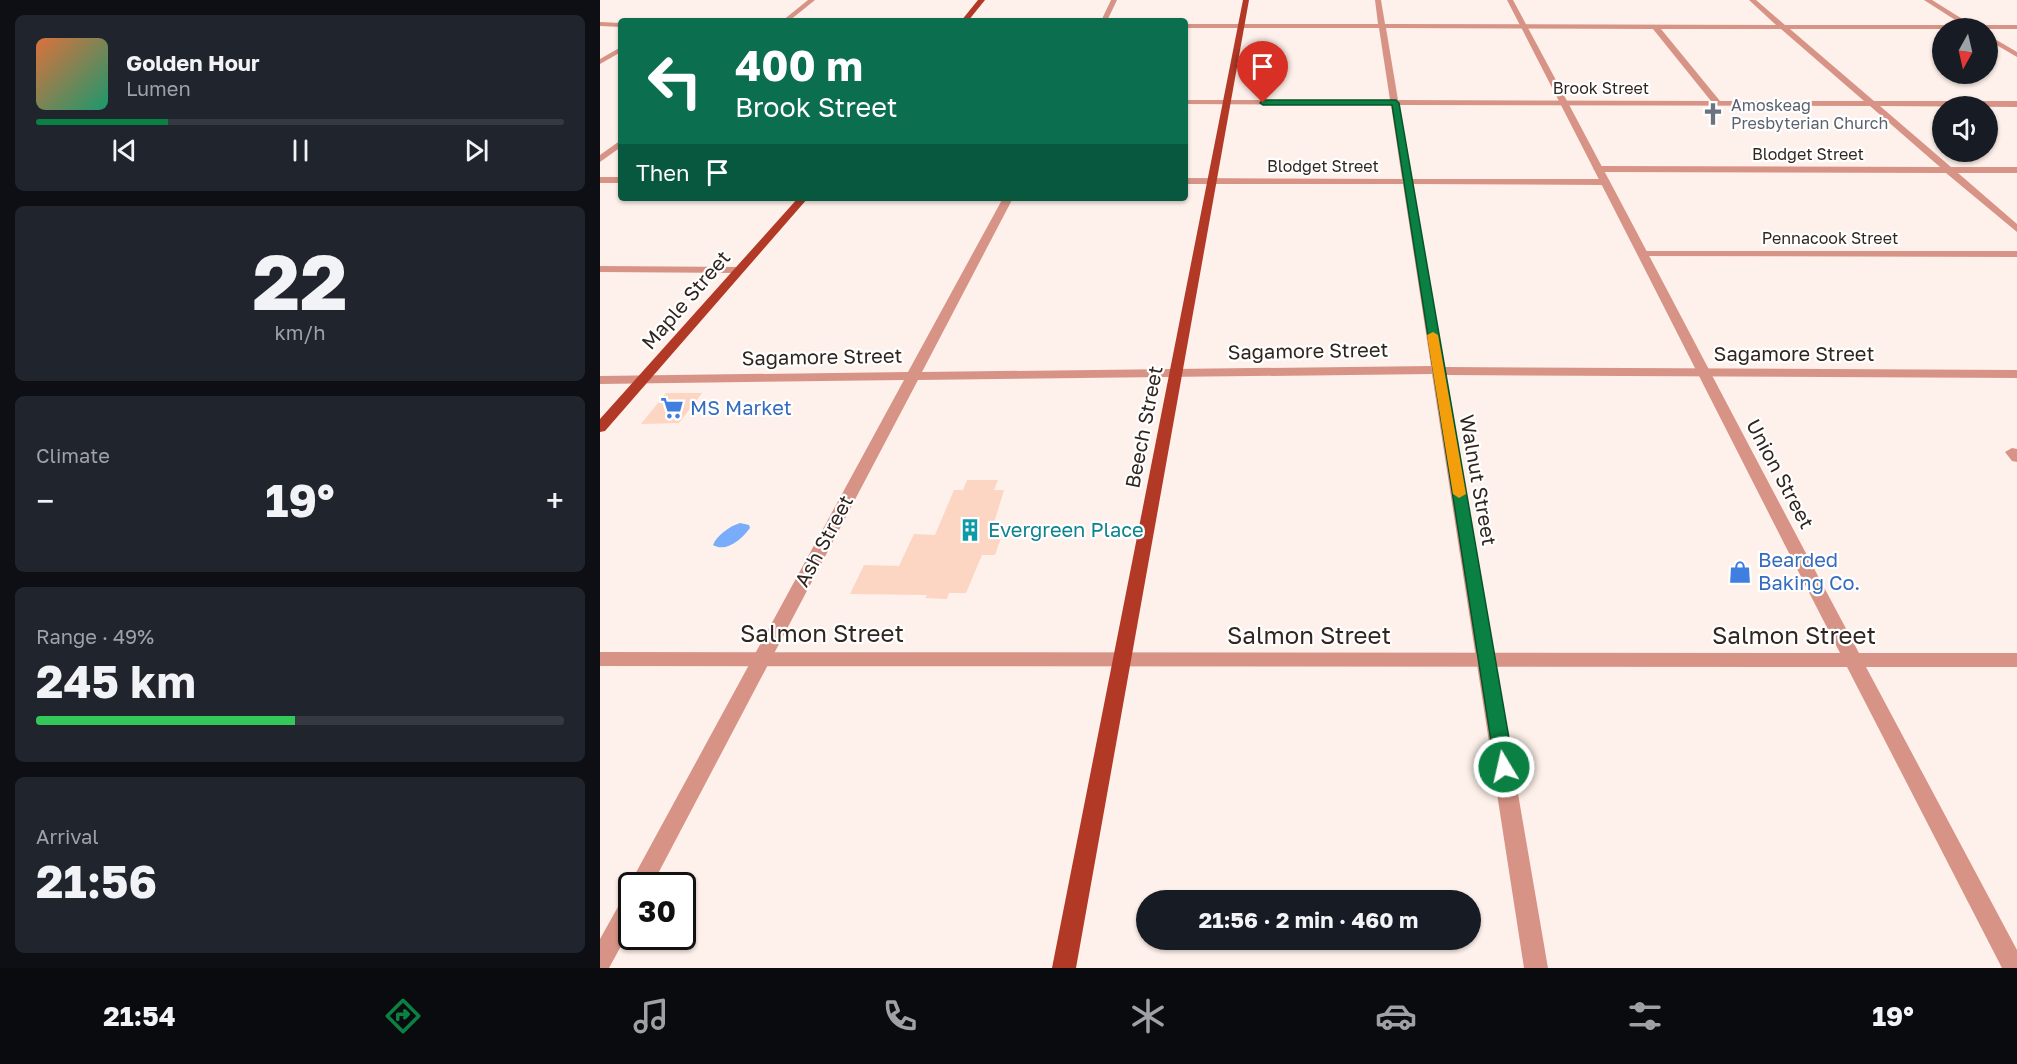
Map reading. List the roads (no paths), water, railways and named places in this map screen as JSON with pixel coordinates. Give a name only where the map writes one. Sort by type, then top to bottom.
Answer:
[{"type":"main road","points":[[967,18],[982,0]]},
{"type":"main road","name":"Beech Street","points":[[1064,968],[1246,0]]},
{"type":"main road","name":"Maple Street","points":[[600,428],[800,201]]},
{"type":"street","points":[[789,18],[812,0]]},
{"type":"street","points":[[1105,18],[1114,0]]},
{"type":"street","name":"Walnut Street","points":[[1378,0],[1536,968]]},
{"type":"street","name":"Union Street","points":[[1510,0],[2014,968]]},
{"type":"street","points":[[1752,0],[2017,229]]},
{"type":"street","points":[[1927,0],[1956,18]]},
{"type":"street","points":[[600,24],[618,24]]},
{"type":"street","points":[[1188,26],[1932,28]]},
{"type":"street","points":[[1655,26],[1717,103]]},
{"type":"street","points":[[1998,27],[2017,27]]},
{"type":"street","points":[[1998,44],[2017,56]]},
{"type":"street","points":[[600,62],[618,51]]},
{"type":"street","name":"Brook Street","points":[[1188,102],[2017,104]]},
{"type":"street","points":[[600,159],[618,145]]},
{"type":"street","name":"Blodget Street","points":[[1188,181],[1408,182],[1602,175],[2017,170]]},
{"type":"street","points":[[600,180],[618,180]]},
{"type":"street","name":"Ash Street","points":[[648,872],[1006,201]]},
{"type":"street","name":"Pennacook Street","points":[[1643,254],[2017,254]]},
{"type":"street","points":[[600,269],[739,270]]},
{"type":"street","name":"Sagamore Street","points":[[600,380],[1420,369],[1438,371],[2017,374]]},
{"type":"street","name":"Salmon Street","points":[[600,659],[2017,660]]},
{"type":"street","points":[[600,962],[618,929]]},
{"type":"water","points":[[740,523],[749,525],[750,528],[743,536],[728,546],[713,545],[724,531]]},
{"type":"place","name":"Amoskeag Presbyterian Church","points":[[1713,114]]},
{"type":"place","name":"MS Market","points":[[672,408]]},
{"type":"place","name":"Evergreen Place","points":[[970,530]]},
{"type":"place","name":"Bearded Baking Co.","points":[[1740,572]]}]
